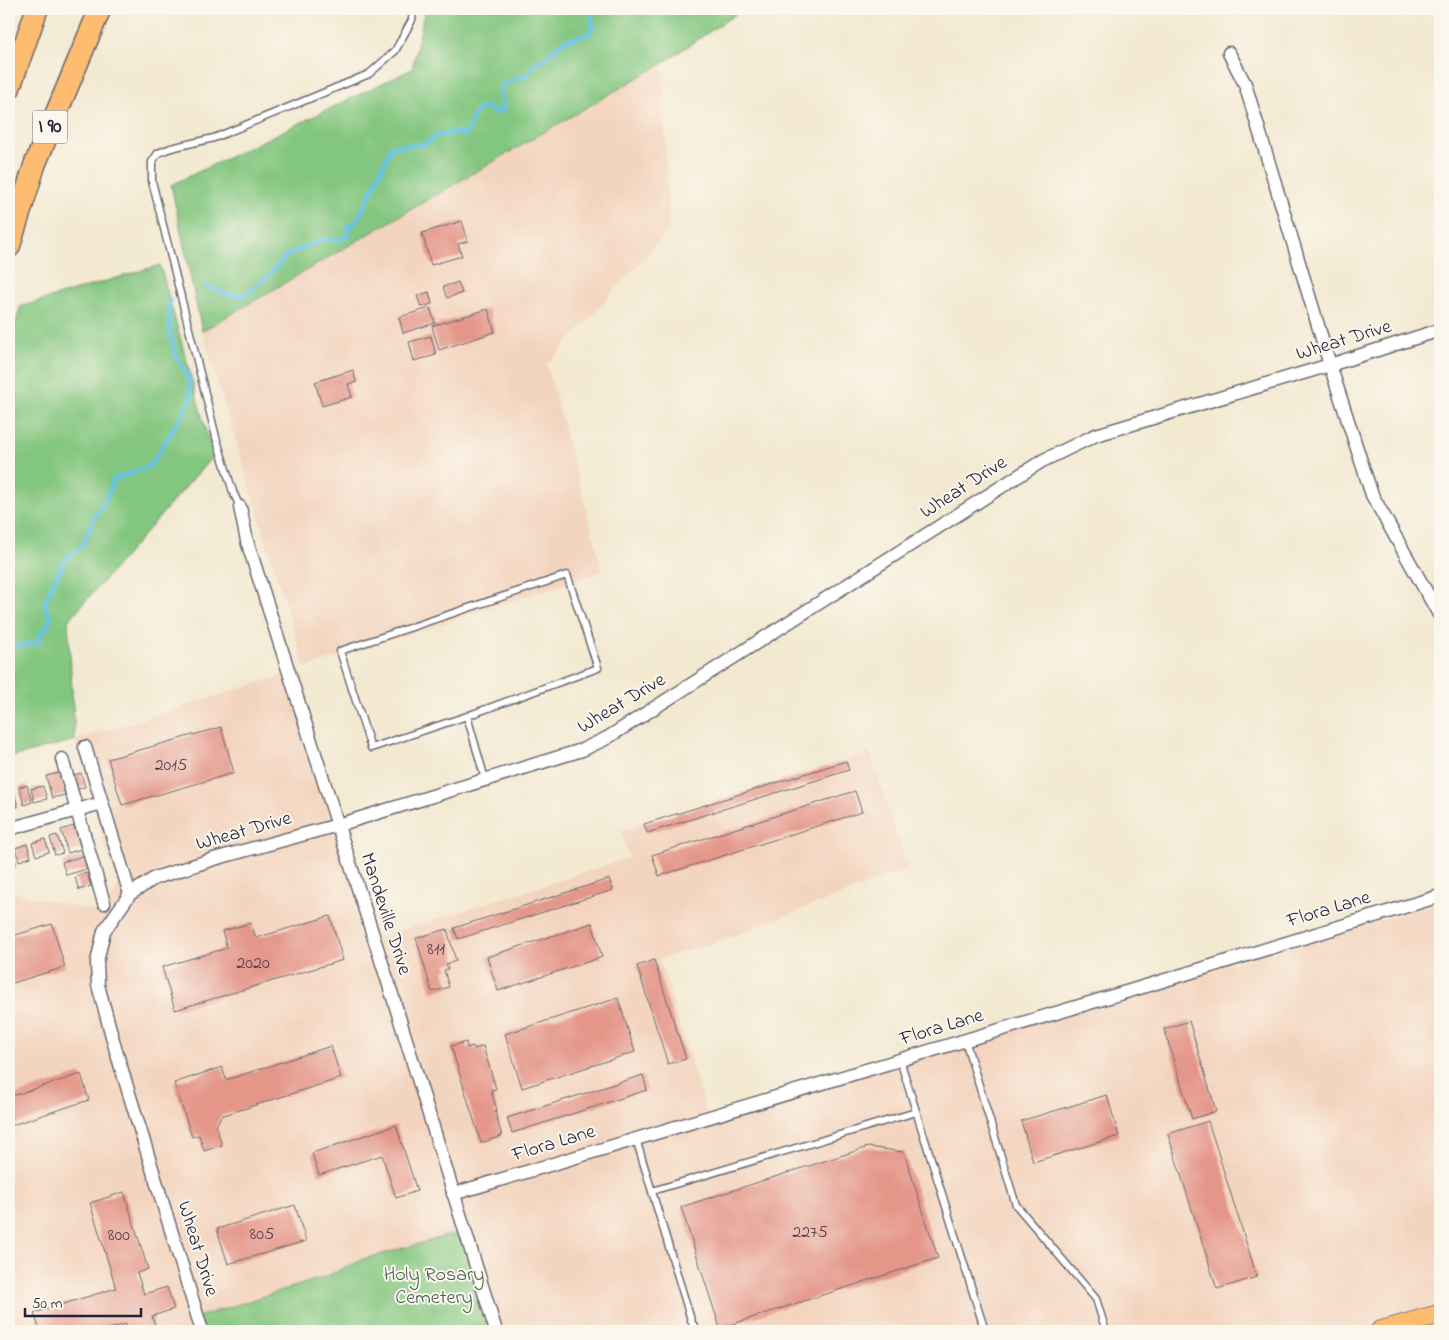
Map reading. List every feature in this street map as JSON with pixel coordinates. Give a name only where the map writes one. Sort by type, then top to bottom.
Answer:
[{"type":"highway","points":[[9,89],[37,9]]},
{"type":"highway","name":"I 90","points":[[9,247],[35,164],[100,9]]},
{"type":"main road","points":[[1380,1331],[1440,1314]]},
{"type":"street","points":[[1229,53],[1246,84],[1330,365],[1372,495],[1440,616]]},
{"type":"street","name":"Wheat Drive","points":[[202,1331],[98,985],[97,962],[104,931],[130,894],[155,878],[214,859],[338,825],[582,750],[607,738],[1063,449],[1096,435],[1440,330]]},
{"type":"street","name":"Mandeville Drive","points":[[240,507],[247,542],[338,825],[496,1331]]},
{"type":"street","points":[[85,747],[130,894]]},
{"type":"street","points":[[62,759],[104,904]]},
{"type":"street","points":[[9,829],[102,803]]},
{"type":"street","name":"Flora Lane","points":[[453,1194],[1440,896]]},
{"type":"lane","points":[[240,507],[233,492],[216,437],[152,181],[152,162],[158,153],[164,150],[214,138],[369,74],[395,51],[412,20],[413,9]]},
{"type":"lane","points":[[567,575],[598,668],[467,716],[371,748],[340,651],[567,575]]},
{"type":"lane","points":[[467,716],[485,779]]},
{"type":"lane","points":[[965,1040],[1016,1205],[1096,1299],[1106,1331]]},
{"type":"lane","points":[[900,1060],[985,1331]]},
{"type":"lane","points":[[652,1191],[916,1112]]},
{"type":"lane","points":[[636,1139],[692,1323],[698,1331]]},
{"type":"shaded area","points":[[663,63],[669,230],[547,365],[603,571],[305,668],[202,331]]},
{"type":"shaded area","points":[[289,673],[374,939],[629,858],[621,831],[870,753],[908,869],[729,938],[659,959],[708,1117],[1440,902],[1440,1314],[1381,1331],[496,1331],[364,1259],[202,1331],[16,1331],[9,1316],[9,891],[102,913],[118,887],[75,740]]},
{"type":"green space","points":[[425,9],[743,9],[663,63],[202,331],[171,185],[412,69]]},
{"type":"green space","points":[[160,265],[213,456],[68,621],[75,740],[9,758],[9,350],[20,307]]},
{"type":"green space","name":"Holy Rosary Cemetery","points":[[465,1231],[496,1331],[202,1331],[198,1317],[325,1277],[364,1259]]},
{"type":"building","points":[[462,221],[468,241],[458,244],[462,256],[431,265],[422,233]]},
{"type":"building","points":[[458,282],[462,293],[447,298],[443,287]]},
{"type":"building","points":[[429,292],[432,304],[421,307],[417,296]]},
{"type":"building","points":[[430,308],[435,323],[403,333],[399,317]]},
{"type":"building","points":[[488,309],[495,332],[439,350],[432,326]]},
{"type":"building","points":[[431,336],[436,355],[414,361],[409,342]]},
{"type":"building","points":[[353,370],[356,382],[348,384],[352,397],[322,406],[315,382]]},
{"type":"building","points":[[221,727],[234,773],[122,805],[108,759]]},
{"type":"building","points":[[846,761],[849,770],[647,833],[644,824]]},
{"type":"building","points":[[59,773],[65,795],[52,798],[46,776]]},
{"type":"building","points":[[81,773],[85,787],[75,790],[71,776]]},
{"type":"building","points":[[27,785],[32,802],[24,805],[19,787]]},
{"type":"building","points":[[43,786],[47,799],[34,802],[31,789]]},
{"type":"building","points":[[855,791],[862,812],[659,876],[652,855]]},
{"type":"building","points":[[14,792],[18,807],[9,810],[9,793]]},
{"type":"building","points":[[74,826],[81,849],[68,853],[61,830]]},
{"type":"building","points":[[57,835],[63,853],[55,855],[50,837]]},
{"type":"building","points":[[45,839],[49,852],[36,856],[32,843]]},
{"type":"building","points":[[27,844],[31,857],[19,861],[15,848]]},
{"type":"building","points":[[12,849],[16,865],[9,867],[9,850]]},
{"type":"building","points":[[83,856],[87,869],[66,875],[62,862]]},
{"type":"building","points":[[87,873],[91,886],[79,890],[75,877]]},
{"type":"building","points":[[609,879],[613,890],[458,939],[454,928]]},
{"type":"building","points":[[330,916],[343,960],[175,1010],[162,967],[227,948],[222,931],[251,923],[256,938]]},
{"type":"building","points":[[592,923],[602,957],[498,991],[487,957]]},
{"type":"building","points":[[52,924],[65,967],[9,984],[9,937]]},
{"type":"building","points":[[447,929],[456,961],[446,964],[448,969],[444,970],[449,987],[432,992],[416,938]]},
{"type":"building","points":[[654,960],[686,1059],[668,1064],[637,966]]},
{"type":"building","points":[[618,998],[635,1052],[522,1088],[505,1034]]},
{"type":"building","points":[[1189,1021],[1216,1111],[1192,1119],[1164,1029]]},
{"type":"building","points":[[466,1042],[467,1048],[473,1046],[474,1049],[483,1046],[496,1089],[491,1090],[502,1136],[481,1143],[451,1046]]},
{"type":"building","points":[[331,1046],[341,1078],[221,1116],[216,1126],[222,1145],[204,1151],[199,1135],[192,1137],[174,1083],[222,1067],[226,1080]]},
{"type":"building","points":[[81,1074],[89,1100],[9,1126],[9,1097]]},
{"type":"building","points":[[643,1075],[647,1090],[512,1133],[507,1118]]},
{"type":"building","points":[[1107,1095],[1119,1136],[1033,1162],[1021,1121]]},
{"type":"building","points":[[1208,1121],[1257,1277],[1217,1289],[1168,1134]]},
{"type":"building","points":[[396,1125],[417,1191],[396,1198],[382,1155],[319,1175],[312,1153]]},
{"type":"building","points":[[868,1147],[904,1152],[938,1258],[720,1328],[681,1207]]},
{"type":"building","points":[[124,1192],[148,1269],[137,1273],[144,1294],[167,1287],[174,1309],[152,1316],[155,1326],[139,1331],[128,1331],[126,1324],[102,1331],[40,1331],[34,1313],[116,1288],[90,1203]]},
{"type":"building","points":[[295,1205],[306,1241],[228,1264],[217,1229]]},
{"type":"waterway","points":[[204,286],[226,294],[243,296],[266,278],[286,256],[317,241],[345,238],[349,234],[348,227],[358,220],[392,146],[423,145],[438,135],[444,136],[451,132],[466,135],[476,111],[486,107],[497,113],[503,109],[500,89],[503,83],[526,76],[534,64],[543,60],[564,41],[589,34],[593,26],[590,9]]},
{"type":"waterway","points":[[9,650],[24,644],[36,644],[41,639],[39,634],[46,628],[51,617],[45,607],[46,599],[65,559],[82,546],[95,515],[107,497],[114,479],[150,466],[191,400],[189,378],[176,356],[170,333],[170,301]]}]
